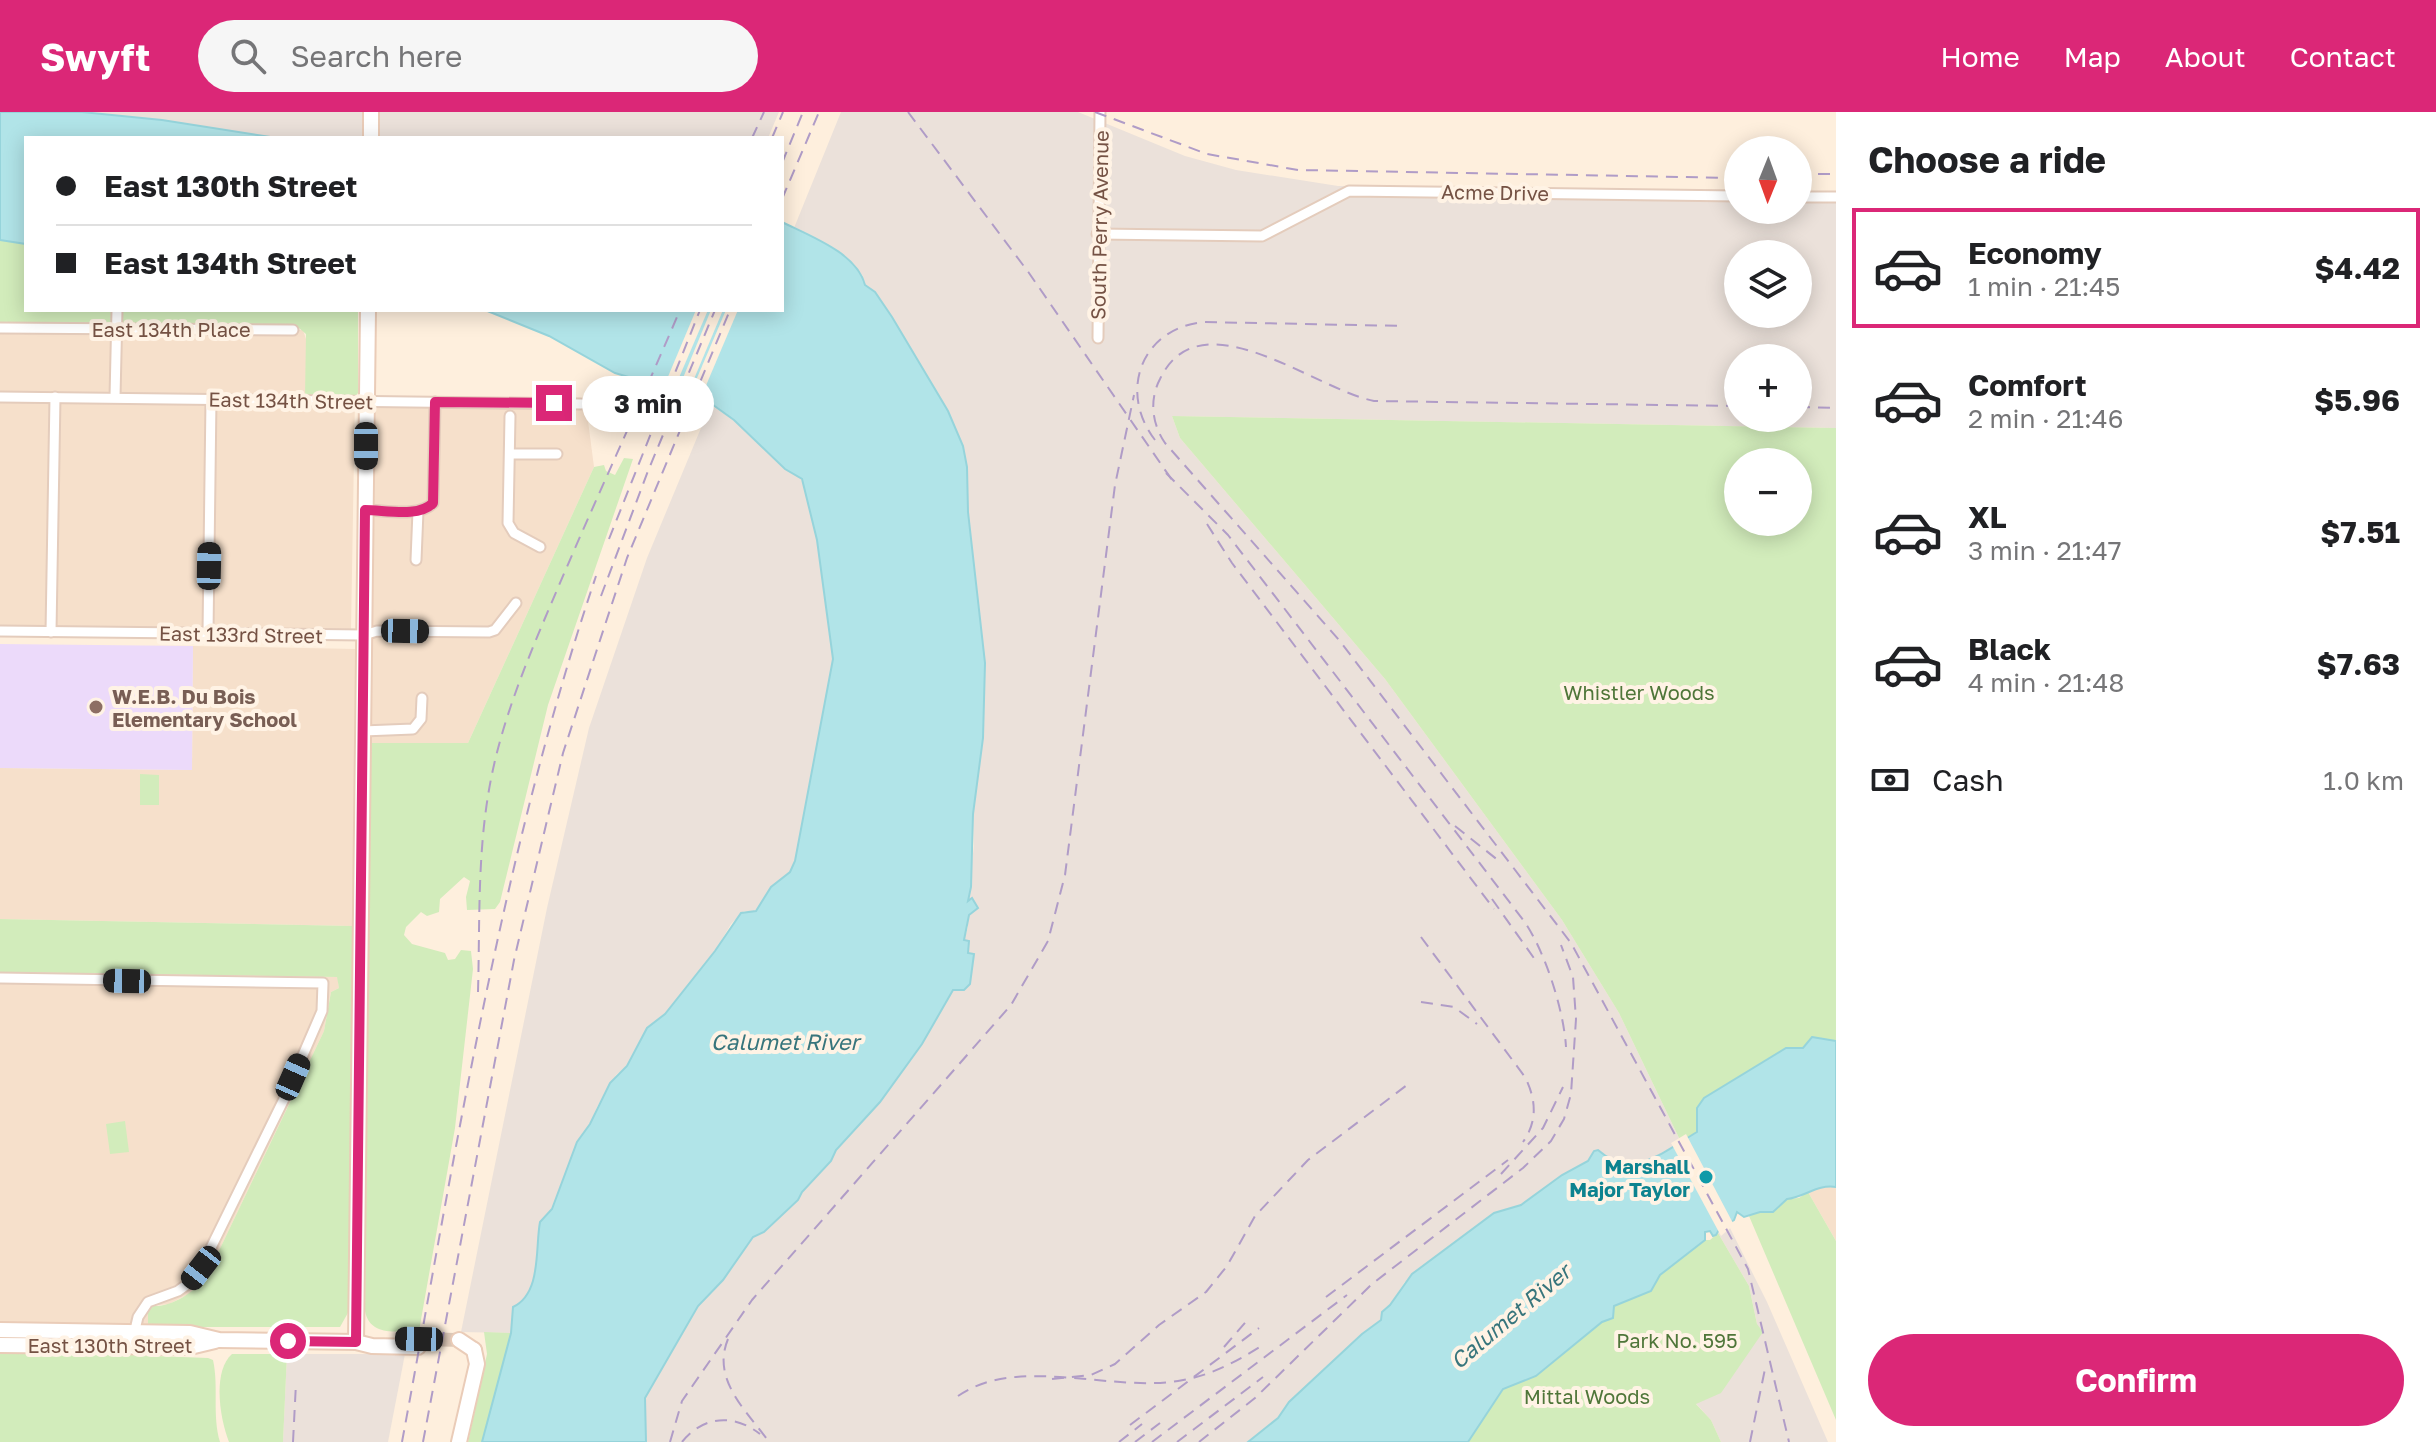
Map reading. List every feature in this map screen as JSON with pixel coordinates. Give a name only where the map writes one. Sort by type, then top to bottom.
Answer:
[{"type":"main road","points":[[371,112],[371,136]]},
{"type":"main road","points":[[356,1342],[368,312]]},
{"type":"main road","name":"East 130th Street","points":[[0,1330],[134,1340]]},
{"type":"main road","name":"East 130th Street","points":[[0,1345],[134,1340],[190,1333],[219,1340],[356,1342],[373,1338],[419,1343]]},
{"type":"main road","points":[[458,1344],[474,1350],[477,1364],[459,1442]]},
{"type":"street","name":"South Perry Avenue","points":[[1098,338],[1100,112]]},
{"type":"street","name":"Acme Drive","points":[[1097,234],[1262,236],[1349,191],[1724,196]]},
{"type":"street","points":[[1812,197],[1836,197]]},
{"type":"street","points":[[115,397],[117,312]]},
{"type":"street","name":"East 134th Place","points":[[0,328],[293,330]]},
{"type":"street","name":"East 134th Street","points":[[0,397],[581,404]]},
{"type":"street","points":[[51,632],[55,397]]},
{"type":"street","points":[[208,633],[211,399]]},
{"type":"street","points":[[365,510],[418,511],[431,506],[435,496],[435,402]]},
{"type":"street","points":[[510,416],[508,523],[514,533],[540,547]]},
{"type":"street","points":[[510,454],[557,454]]},
{"type":"street","points":[[416,560],[418,511]]},
{"type":"street","name":"East 133rd Street","points":[[0,631],[364,635],[377,631],[489,632],[495,630],[516,603]]},
{"type":"street","points":[[363,731],[413,729],[421,719],[422,698]]},
{"type":"street","points":[[0,978],[323,983],[322,1011],[284,1099],[201,1268],[178,1291],[148,1302],[138,1317],[134,1340]]},
{"type":"shaded area","points":[[82,112],[779,112],[769,136],[264,136],[162,120]]},
{"type":"shaded area","points":[[841,112],[1078,112],[1185,156],[1236,170],[1338,186],[1724,192],[1724,224],[1812,224],[1812,193],[1836,193],[1836,428],[1812,428],[1812,344],[1724,344],[1724,426],[1172,416],[1180,438],[1385,679],[1562,920],[1619,1013],[1681,1142],[1647,1161],[1616,1162],[1604,1157],[1598,1150],[1594,1151],[1588,1161],[1562,1175],[1521,1205],[1493,1213],[1404,1283],[1382,1312],[1381,1320],[1375,1327],[1362,1334],[1289,1402],[1278,1418],[1248,1442],[646,1442],[645,1398],[698,1306],[723,1280],[752,1237],[764,1232],[798,1200],[831,1161],[836,1150],[880,1102],[922,1044],[974,954],[968,954],[964,941],[968,927],[968,892],[974,846],[973,814],[983,738],[985,663],[963,446],[948,411],[875,292],[865,285],[863,276],[838,253],[794,228]]},
{"type":"shaded area","points":[[0,326],[303,330],[306,339],[306,396],[355,397],[351,630],[0,626]]},
{"type":"shaded area","points":[[376,398],[585,398],[594,467],[468,743],[371,743]]},
{"type":"shaded area","points":[[701,399],[734,420],[785,469],[799,476],[806,489],[817,540],[833,659],[799,849],[790,872],[771,887],[759,908],[752,912],[744,911],[731,924],[715,951],[665,1014],[647,1028],[627,1066],[616,1075],[577,1142],[552,1209],[539,1228],[541,1241],[533,1280],[526,1299],[513,1308],[511,1333],[461,1332],[547,908],[589,728],[647,558],[706,416],[695,412]]},
{"type":"shaded area","name":"W.E.B. Du Bois Elementary School","points":[[0,644],[193,646],[192,770],[0,768]]},
{"type":"shaded area","points":[[193,646],[356,649],[353,926],[0,919],[0,768],[192,770]]},
{"type":"shaded area","points":[[0,972],[338,977],[339,988],[331,992],[324,1031],[205,1280],[193,1292],[169,1304],[152,1306],[148,1313],[148,1327],[0,1325]]},
{"type":"shaded area","points":[[1820,1187],[1836,1187],[1836,1241],[1808,1192]]},
{"type":"shaded area","points":[[1728,1224],[1767,1302],[1828,1442],[1721,1442],[1711,1420],[1690,1397],[1759,1333],[1749,1286],[1718,1233]]},
{"type":"shaded area","points":[[287,1354],[405,1354],[388,1442],[283,1442]]},
{"type":"green space","points":[[0,240],[24,244],[24,312],[358,312],[358,393],[355,397],[305,397],[306,334],[299,328],[0,326]]},
{"type":"green space","name":"Whistler Woods","points":[[1172,416],[1724,426],[1724,432],[1812,432],[1812,428],[1836,428],[1836,1041],[1812,1037],[1803,1048],[1772,1058],[1704,1098],[1697,1132],[1681,1142],[1619,1013],[1562,920],[1385,679],[1180,438]]},
{"type":"green space","points":[[624,458],[633,459],[548,705],[500,902],[495,909],[467,910],[470,881],[464,877],[440,899],[439,912],[427,916],[421,912],[406,927],[404,935],[412,944],[445,953],[448,960],[455,959],[461,950],[471,951],[473,969],[455,1128],[419,1331],[378,1329],[372,1325],[365,1311],[371,743],[468,743],[594,467],[604,465],[606,471],[615,475]]},
{"type":"green space","points":[[140,774],[159,775],[159,805],[140,805]]},
{"type":"green space","points":[[0,919],[353,926],[349,1311],[340,1327],[148,1327],[148,1313],[152,1306],[174,1302],[205,1280],[324,1031],[331,992],[339,988],[337,977],[0,972]]},
{"type":"green space","points":[[125,1121],[129,1152],[110,1154],[106,1124]]},
{"type":"green space","points":[[1808,1192],[1836,1241],[1836,1420],[1749,1216],[1773,1212],[1787,1199],[1799,1198]]},
{"type":"green space","name":"Mittal Woods","points":[[1718,1233],[1749,1286],[1757,1324],[1763,1332],[1721,1393],[1696,1404],[1711,1420],[1721,1442],[1446,1442],[1511,1378]]},
{"type":"green space","points":[[484,1332],[511,1333],[482,1442],[468,1442],[487,1354]]},
{"type":"green space","points":[[0,1350],[213,1360],[220,1442],[0,1442]]},
{"type":"green space","points":[[232,1354],[287,1354],[283,1442],[229,1442],[221,1409],[220,1384],[226,1362]]},
{"type":"water","points":[[0,112],[82,112],[162,120],[264,136],[24,136],[24,244],[0,240]]},
{"type":"water","name":"Calumet River","points":[[784,223],[843,255],[892,317],[948,411],[963,446],[985,663],[983,738],[973,814],[968,901],[972,898],[978,908],[969,915],[964,940],[969,941],[968,953],[974,954],[970,984],[964,990],[953,990],[922,1044],[880,1102],[836,1150],[831,1161],[798,1200],[764,1232],[753,1237],[723,1280],[698,1306],[645,1398],[646,1442],[482,1442],[511,1333],[513,1307],[529,1291],[533,1281],[540,1222],[552,1209],[577,1142],[590,1124],[610,1083],[627,1066],[647,1028],[665,1014],[741,913],[756,911],[771,887],[790,872],[795,861],[833,659],[817,540],[802,479],[785,469],[734,420],[706,400],[615,373],[549,336],[490,312],[784,312]]},
{"type":"water","name":"Calumet River","points":[[1812,1037],[1836,1041],[1836,1187],[1823,1187],[1787,1199],[1773,1212],[1744,1217],[1737,1212],[1734,1220],[1720,1228],[1716,1235],[1705,1232],[1705,1240],[1660,1275],[1651,1291],[1614,1306],[1613,1318],[1602,1322],[1536,1376],[1503,1389],[1468,1442],[1248,1442],[1278,1418],[1289,1402],[1381,1320],[1382,1312],[1412,1274],[1494,1213],[1521,1205],[1562,1175],[1588,1161],[1594,1151],[1598,1150],[1623,1163],[1636,1163],[1661,1154],[1697,1132],[1697,1108],[1704,1098],[1786,1048],[1803,1048]]},
{"type":"pier","points":[[695,312],[707,312],[672,394],[662,391]]},
{"type":"pier","points":[[710,312],[722,312],[686,398],[676,395]]},
{"type":"pier","points":[[725,312],[737,312],[699,402],[688,399]]},
{"type":"pier","points":[[1686,1134],[1734,1225],[1721,1236],[1671,1143]]},
{"type":"tunnel","points":[[419,1339],[459,1340]]},
{"type":"railway","points":[[753,136],[764,112]]},
{"type":"railway","points":[[773,136],[783,112]]},
{"type":"railway","points":[[784,158],[803,112]]},
{"type":"railway","points":[[784,194],[819,112]]},
{"type":"railway","points":[[908,112],[1029,273],[1172,480]]},
{"type":"railway","points":[[1095,112],[1207,154],[1298,170],[1724,178]]},
{"type":"railway","points":[[1812,174],[1836,174]]},
{"type":"railway","points":[[478,992],[483,832],[503,730],[547,613],[679,312]]},
{"type":"railway","points":[[609,539],[699,312]]},
{"type":"railway","points":[[601,596],[648,471],[714,312]]},
{"type":"railway","points":[[423,1442],[514,960],[563,753],[627,558],[729,312]]},
{"type":"railway","points":[[1155,440],[1138,402],[1142,365],[1151,349],[1165,336],[1182,327],[1204,322],[1404,326]]},
{"type":"railway","points":[[1724,406],[1374,401],[1260,354],[1229,346],[1202,345],[1178,355],[1160,379],[1153,403],[1157,428],[1165,443],[1339,640],[1571,943],[1748,1269],[1789,1442]]},
{"type":"railway","points":[[670,1442],[682,1401],[752,1300],[1011,1005],[1048,941],[1065,875],[1115,485],[1134,395]]},
{"type":"railway","points":[[1812,407],[1836,408]]},
{"type":"railway","points":[[1166,473],[1228,535],[1524,921],[1552,982],[1562,1016],[1566,1047]]},
{"type":"railway","points":[[1207,524],[1232,563],[1494,909]]},
{"type":"railway","points":[[402,1442],[462,1114],[507,897],[533,789],[596,576]]},
{"type":"railway","points":[[1455,826],[1499,861]]},
{"type":"railway","points":[[1492,899],[1536,961]]},
{"type":"railway","points":[[1421,937],[1525,1077],[1534,1110],[1523,1142]]},
{"type":"railway","points":[[1199,1442],[1255,1398],[1372,1284],[1523,1168],[1551,1141],[1564,1119],[1571,1094],[1576,1019],[1573,977],[1561,945]]},
{"type":"railway","points":[[1421,1002],[1454,1007],[1477,1024]]},
{"type":"railway","points":[[1052,1379],[1091,1375],[1115,1364],[1159,1325],[1206,1292],[1227,1266],[1255,1216],[1308,1160],[1407,1085]]},
{"type":"railway","points":[[1501,1174],[1543,1128],[1563,1087]]},
{"type":"railway","points":[[1326,1297],[1508,1160]]},
{"type":"railway","points":[[1152,1442],[1347,1295]]},
{"type":"railway","points":[[1224,1347],[1250,1317]]},
{"type":"railway","points":[[1130,1425],[1259,1328]]},
{"type":"railway","points":[[728,1339],[724,1354],[728,1381],[742,1407],[769,1442]]},
{"type":"railway","points":[[958,1396],[982,1384],[1035,1376],[1151,1383],[1178,1381],[1222,1368],[1263,1345]]},
{"type":"railway","points":[[1750,1442],[1766,1364]]},
{"type":"railway","points":[[1177,1442],[1263,1377]]},
{"type":"railway","points":[[293,1442],[296,1383]]},
{"type":"railway","points":[[682,1442],[699,1427],[719,1420],[739,1423],[760,1434]]},
{"type":"railway","points":[[1135,1442],[1160,1423]]},
{"type":"railway","points":[[1119,1442],[1142,1424]]},
{"type":"place","name":"W.E.B. Du Bois Elementary School","points":[[96,707]]},
{"type":"place","name":"Marshall Major Taylor","points":[[1706,1177]]},
{"type":"route","points":[[288,1341],[356,1342],[365,510],[418,511],[427,509],[433,503],[435,402],[554,403]]},
{"type":"park label","name":"Park No. 595","points":[[1677,1340]]}]
